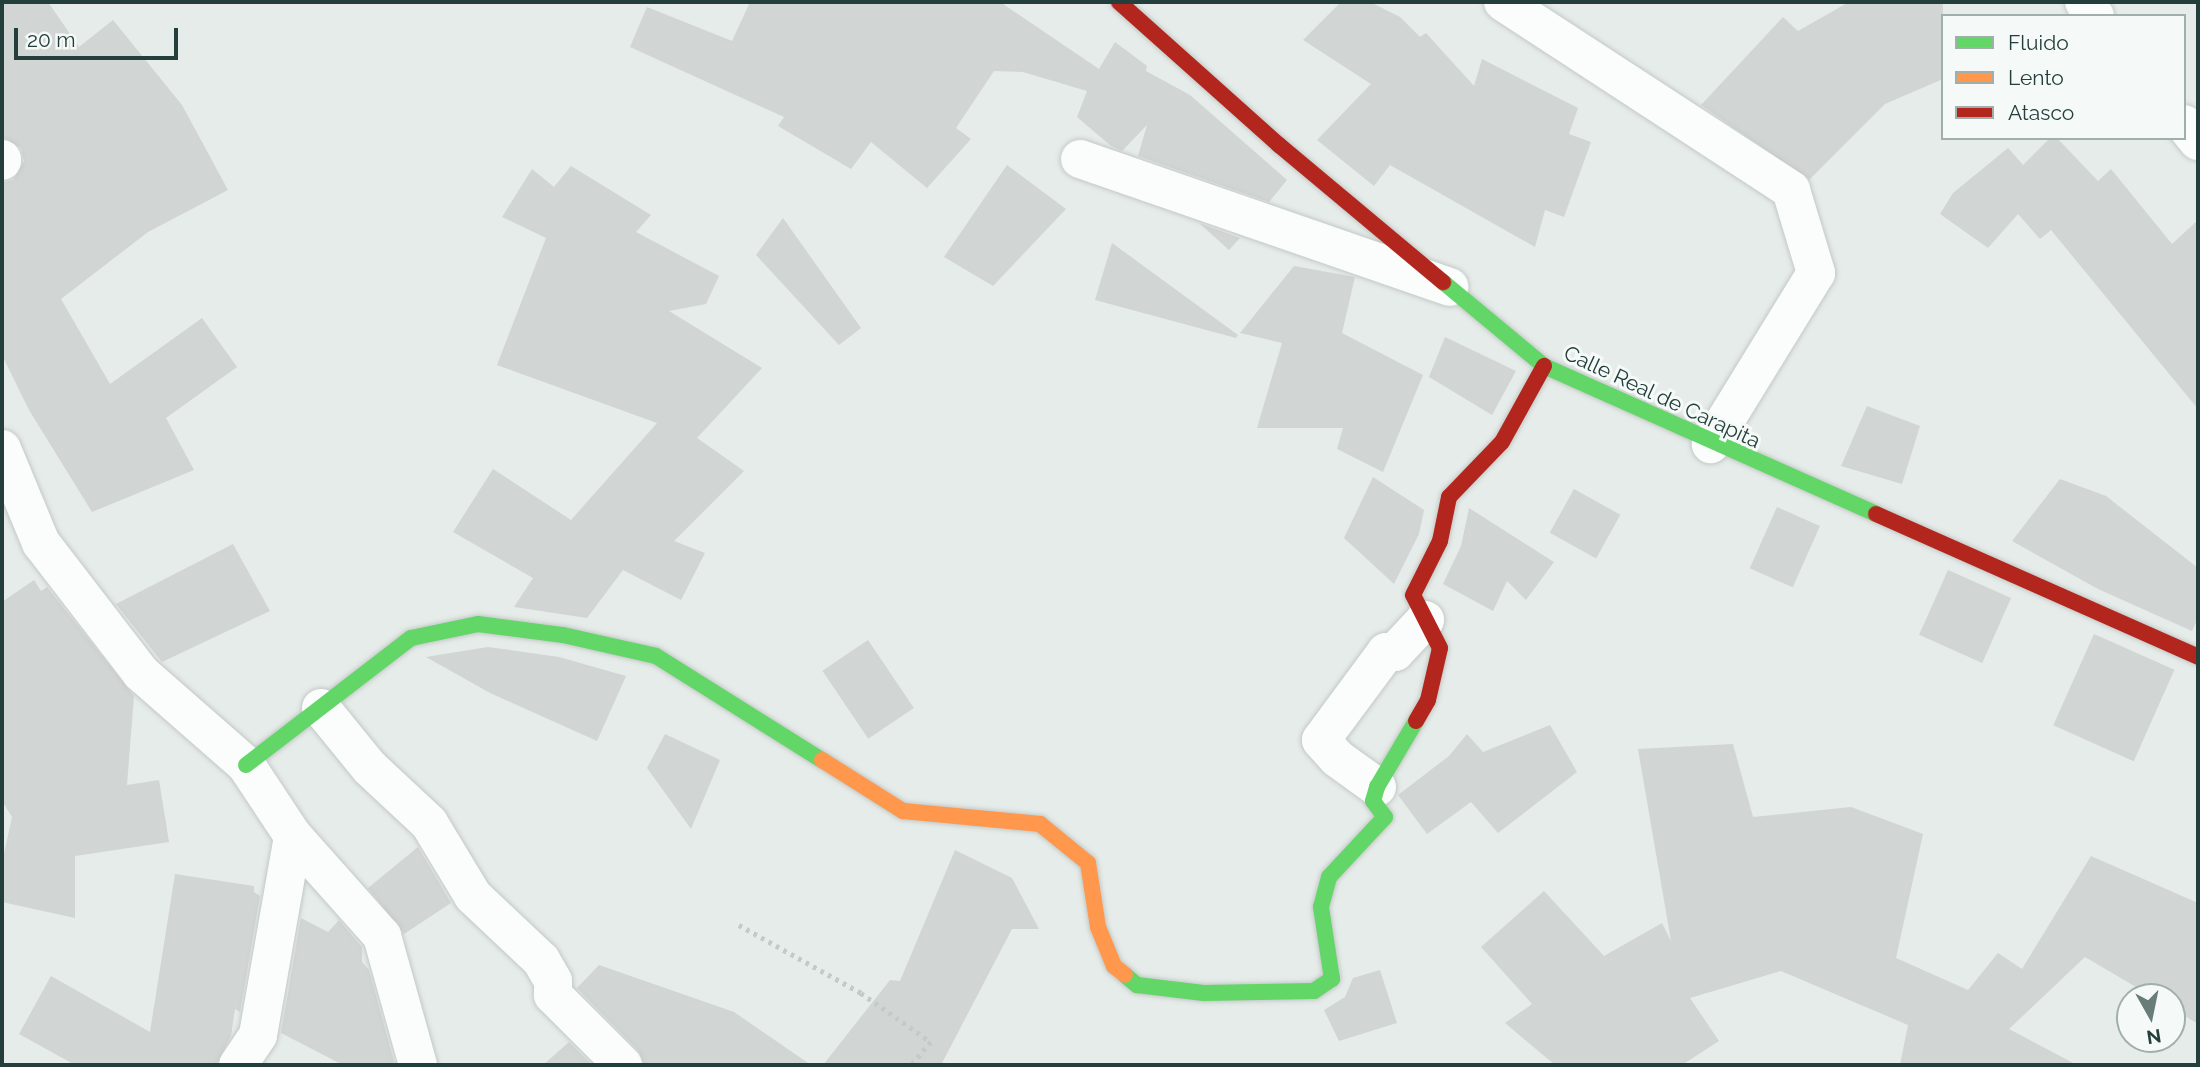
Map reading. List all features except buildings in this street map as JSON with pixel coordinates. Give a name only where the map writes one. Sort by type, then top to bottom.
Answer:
[{"type":"street","name":"Calle Real de Carapita","points":[[1119,2],[1279,145],[1545,366],[1711,444],[2198,657]]},
{"type":"street","points":[[1503,2],[1791,190],[1816,273],[1711,444]]},
{"type":"street","points":[[2186,126],[2198,141]]},
{"type":"street","points":[[1080,159],[1451,288]]},
{"type":"street","points":[[246,765],[411,638],[478,624],[563,635],[656,656],[903,811],[1040,824],[1088,863],[1098,927],[1114,966],[1137,985],[1204,993],[1314,991],[1332,979],[1321,907],[1329,877],[1385,817],[1373,801],[1377,787],[1428,700],[1440,648],[1413,596],[1440,541],[1449,497],[1503,442],[1545,366]]},
{"type":"street","points":[[2,449],[41,542],[141,673],[246,765],[293,836],[382,936],[418,1065]]},
{"type":"street","points":[[1377,787],[1337,758],[1321,740],[1386,652],[1395,652],[1425,620]]},
{"type":"street","points":[[321,708],[370,768],[429,823],[473,896],[541,960],[552,981],[553,996],[623,1065]]},
{"type":"street","points":[[238,1065],[258,1035],[293,836]]},
{"type":"path","points":[[739,925],[861,993],[931,1042],[912,1065]]},
{"type":"traffic: fast","points":[[1443,282],[1544,366],[1876,514]]},
{"type":"traffic: fast","points":[[246,765],[411,638],[478,624],[563,635],[656,656],[822,760]]},
{"type":"traffic: fast","points":[[1125,975],[1137,985],[1204,993],[1314,991],[1332,979],[1321,907],[1329,877],[1385,817],[1373,801],[1377,787],[1416,721]]},
{"type":"traffic: slow","points":[[822,760],[903,811],[1040,824],[1088,863],[1098,927],[1114,966],[1125,975]]},
{"type":"traffic: jam","points":[[1119,2],[1279,145],[1443,282]]},
{"type":"traffic: jam","points":[[1416,721],[1428,700],[1440,648],[1413,595],[1440,541],[1449,497],[1502,442],[1544,366]]},
{"type":"traffic: jam","points":[[1876,514],[2198,657]]}]
